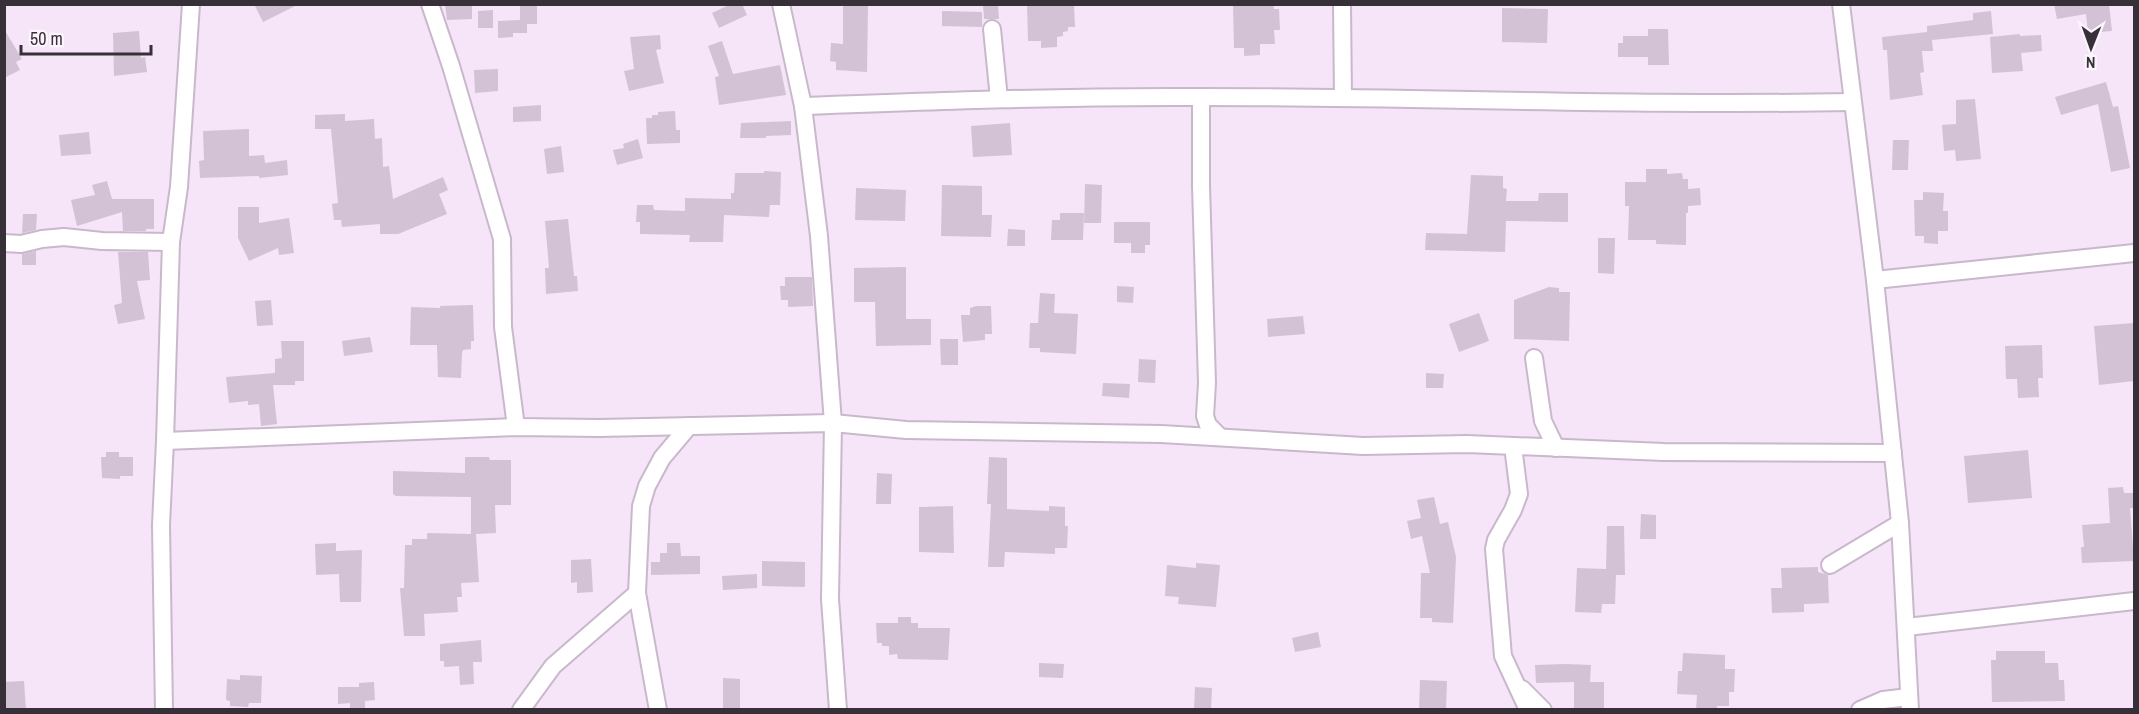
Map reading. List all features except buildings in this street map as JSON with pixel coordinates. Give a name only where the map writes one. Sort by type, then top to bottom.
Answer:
[{"type":"street","points":[[164,710],[161,525],[171,242],[179,187],[191,4]]},
{"type":"street","points":[[430,4],[452,66],[502,239],[503,327],[516,428]]},
{"type":"street","points":[[781,4],[803,106],[819,236],[833,423],[830,599],[838,710]]},
{"type":"street","points":[[1342,4],[1342,98]]},
{"type":"street","points":[[1841,4],[1875,280],[1900,523],[1907,627],[1909,703],[1883,700],[1860,710]]},
{"type":"street","points":[[992,29],[999,99]]},
{"type":"street","points":[[803,106],[999,99],[1201,97],[1721,104],[1852,102]]},
{"type":"street","points":[[1201,97],[1201,186],[1207,383],[1205,416],[1208,425],[1220,437]]},
{"type":"street","points":[[4,243],[21,244],[64,237],[102,241],[171,242]]},
{"type":"street","points":[[1875,280],[2134,253]]},
{"type":"street","points":[[1534,358],[1543,421],[1556,448]]},
{"type":"street","points":[[165,441],[516,428],[833,423],[906,430],[1149,434],[1363,446],[1467,444],[1664,452],[1893,453]]},
{"type":"street","points":[[658,710],[637,593],[641,506],[647,486],[662,458],[689,426]]},
{"type":"street","points":[[1513,446],[1519,494],[1508,522],[1496,540],[1494,549],[1503,656],[1528,710]]},
{"type":"street","points":[[1830,566],[1900,523]]},
{"type":"street","points":[[521,710],[553,666],[637,593]]},
{"type":"street","points":[[1907,627],[2134,601]]},
{"type":"street","points":[[1515,682],[1543,710]]}]
